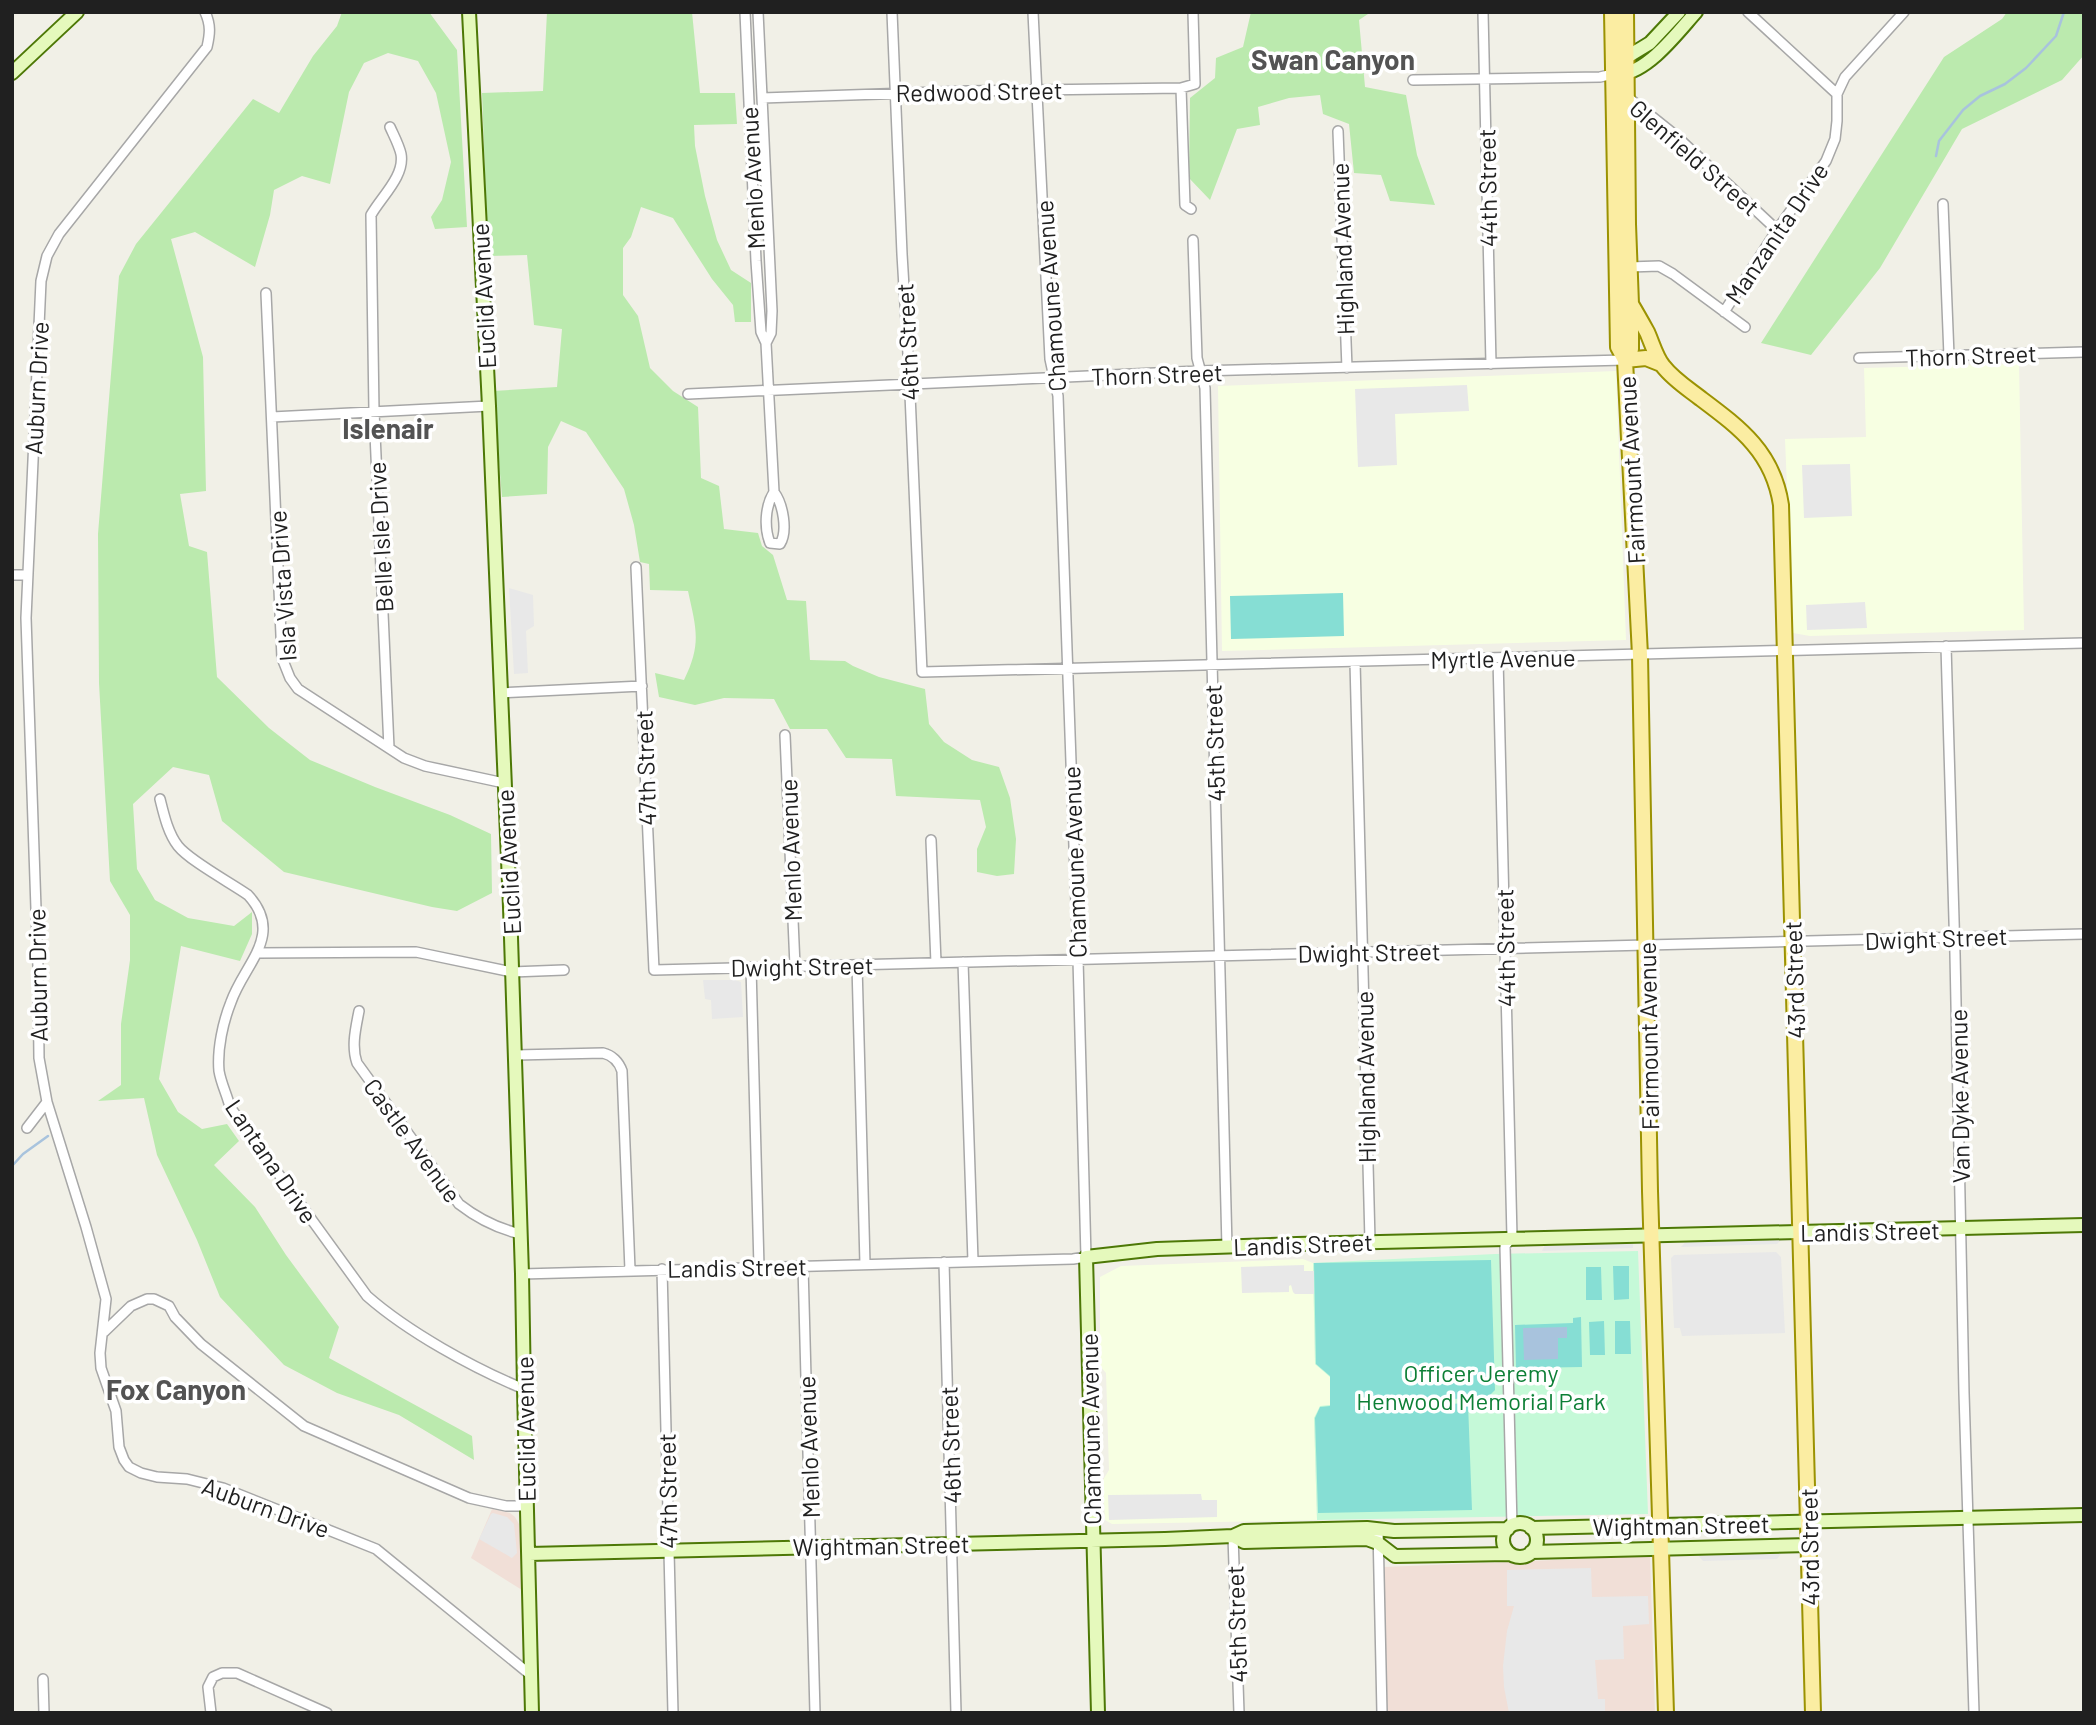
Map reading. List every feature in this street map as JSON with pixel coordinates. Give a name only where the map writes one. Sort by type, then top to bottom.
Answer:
[{"type":"main road","points":[[12,73],[77,12]]},
{"type":"main road","name":"Euclid Avenue","points":[[469,12],[513,972],[532,1713]]},
{"type":"main road","name":"Fairmount Avenue","points":[[1612,12],[1618,77],[1618,347],[1625,360],[1640,655],[1652,1234],[1666,1713]]},
{"type":"main road","name":"Fairmount Avenue","points":[[1625,360],[1631,349],[1632,304],[1629,267],[1627,97],[1618,77],[1627,57],[1626,12]]},
{"type":"main road","points":[[1627,57],[1650,43],[1679,12]]},
{"type":"main road","points":[[1618,77],[1650,60],[1696,12]]},
{"type":"main road","name":"43rd Street","points":[[1632,304],[1661,364],[1682,385],[1750,439],[1770,466],[1781,505],[1812,1713]]},
{"type":"main road","points":[[1625,360],[1646,358],[1661,364]]},
{"type":"main road","name":"Landis Street","points":[[1086,1257],[1157,1249],[1370,1241],[2084,1225]]},
{"type":"main road","name":"Chamoune Avenue","points":[[1086,1257],[1098,1713]]},
{"type":"main road","name":"Wightman Street","points":[[529,1554],[1233,1536],[1244,1531],[1394,1531],[1510,1527],[1521,1524],[1531,1528],[2084,1515]]},
{"type":"main road","points":[[1510,1527],[1503,1539],[1510,1554]]},
{"type":"main road","points":[[1531,1528],[1536,1543],[1531,1552]]},
{"type":"main road","name":"Wightman Street","points":[[1233,1536],[1244,1542],[1367,1539],[1378,1543],[1395,1556],[1510,1554],[1519,1557],[1531,1552],[1808,1545]]},
{"type":"street","name":"Auburn Drive","points":[[205,12],[210,22],[207,47],[59,234],[47,256],[41,281],[26,618],[39,1058],[47,1102],[106,1299],[101,1368],[117,1411],[119,1447],[124,1460],[141,1474],[187,1479],[223,1488],[376,1549],[532,1676]]},
{"type":"street","name":"Menlo Avenue","points":[[745,12],[761,332],[766,343],[774,492],[783,519],[783,539],[780,544],[775,545],[768,539],[766,516],[769,499],[774,492]]},
{"type":"street","name":"Menlo Avenue","points":[[758,12],[772,311],[771,333],[766,343]]},
{"type":"street","name":"46th Street","points":[[892,12],[922,672]]},
{"type":"street","name":"Chamoune Avenue","points":[[1033,12],[1050,359],[1058,396],[1086,1257]]},
{"type":"street","name":"Redwood Street","points":[[762,97],[1181,88],[1195,84],[1193,12]]},
{"type":"street","name":"44th Street","points":[[1483,12],[1491,364]]},
{"type":"street","points":[[1748,12],[1837,94],[1845,77],[1903,12]]},
{"type":"street","points":[[1413,80],[1618,77]]},
{"type":"street","points":[[1181,88],[1185,205],[1191,209]]},
{"type":"street","name":"Manzanita Drive","points":[[1724,312],[1826,161],[1835,139],[1837,94]]},
{"type":"street","name":"Glenfield Street","points":[[1627,97],[1675,135],[1777,230]]},
{"type":"street","name":"Belle Isle Drive","points":[[389,748],[374,411],[371,215],[399,175],[401,156],[390,127]]},
{"type":"street","name":"Highland Avenue","points":[[1338,131],[1347,368]]},
{"type":"street","points":[[1943,204],[1949,356]]},
{"type":"street","name":"45th Street","points":[[1193,240],[1199,372],[1205,388],[1227,1247]]},
{"type":"street","points":[[1629,267],[1659,266],[1674,274],[1745,327]]},
{"type":"street","name":"Isla Vista Drive","points":[[266,293],[282,658],[290,678],[298,689],[404,758],[425,766],[504,783]]},
{"type":"street","name":"Thorn Street","points":[[1859,358],[2084,352]]},
{"type":"street","name":"Thorn Street","points":[[688,394],[1199,372],[1625,360]]},
{"type":"street","points":[[272,417],[489,406]]},
{"type":"street","name":"47th Street","points":[[636,566],[654,970]]},
{"type":"street","points":[[12,575],[28,575]]},
{"type":"street","name":"Myrtle Avenue","points":[[922,672],[2084,643]]},
{"type":"street","name":"Van Dyke Avenue","points":[[1946,646],[1974,1713]]},
{"type":"street","name":"44th Street","points":[[1498,658],[1512,1237],[1505,1246],[1510,1527]]},
{"type":"street","name":"Highland Avenue","points":[[1355,662],[1370,1241]]},
{"type":"street","points":[[500,693],[642,686]]},
{"type":"street","name":"Menlo Avenue","points":[[785,735],[795,966]]},
{"type":"street","name":"Lantana Drive","points":[[160,799],[166,824],[178,846],[248,895],[256,903],[263,926],[258,953],[231,1001],[219,1048],[219,1072],[230,1107],[367,1296],[382,1310],[446,1350],[523,1389]]},
{"type":"street","points":[[931,840],[936,963]]},
{"type":"street","name":"Dwight Street","points":[[654,970],[2084,934]]},
{"type":"street","points":[[258,953],[416,952],[513,972],[564,970]]},
{"type":"street","points":[[963,962],[973,1261]]},
{"type":"street","points":[[857,965],[865,1264]]},
{"type":"street","points":[[751,967],[759,1267]]},
{"type":"street","name":"Castle Avenue","points":[[359,1011],[354,1056],[357,1063],[451,1194],[468,1212],[506,1231],[521,1234]]},
{"type":"street","points":[[516,1055],[603,1053],[620,1065],[631,1270]]},
{"type":"street","points":[[27,1128],[47,1102]]},
{"type":"street","name":"Landis Street","points":[[522,1273],[1086,1257]]},
{"type":"street","name":"46th Street","points":[[944,1262],[956,1713]]},
{"type":"street","name":"Menlo Avenue","points":[[803,1266],[815,1713]]},
{"type":"street","name":"47th Street","points":[[662,1269],[673,1713]]},
{"type":"street","points":[[104,1332],[131,1306],[154,1299],[169,1306],[201,1343],[304,1426],[469,1498],[506,1506],[527,1506]]},
{"type":"street","points":[[1378,1529],[1382,1713]]},
{"type":"street","name":"45th Street","points":[[1233,1536],[1239,1713]]},
{"type":"street","points":[[211,1713],[208,1687],[213,1677],[232,1672],[327,1713]]},
{"type":"street","points":[[43,1679],[44,1713]]},
{"type":"shaded area","points":[[2019,364],[2024,630],[1810,636],[1793,633],[1785,439],[1866,437],[1864,368]]},
{"type":"shaded area","points":[[1616,371],[1626,640],[1222,651],[1218,386]]},
{"type":"shaded area","points":[[1467,385],[1469,411],[1395,414],[1397,465],[1358,467],[1355,389]]},
{"type":"shaded area","points":[[1850,464],[1852,516],[1804,518],[1802,465]]},
{"type":"shaded area","points":[[509,588],[533,595],[534,626],[526,631],[528,673],[514,674]]},
{"type":"shaded area","points":[[1865,602],[1867,628],[1807,630],[1806,605]]},
{"type":"shaded area","points":[[703,980],[741,982],[743,1017],[712,1019],[711,1000],[705,999]]},
{"type":"shaded area","points":[[1784,1237],[1777,1244],[1681,1247],[1688,1239]]},
{"type":"shaded area","points":[[1633,1241],[1633,1248],[1542,1251],[1546,1243]]},
{"type":"shaded area","points":[[1776,1252],[1781,1257],[1785,1333],[1682,1336],[1680,1328],[1674,1328],[1671,1258],[1674,1255]]},
{"type":"shaded area","points":[[1303,1259],[1313,1263],[1315,1364],[1330,1376],[1330,1406],[1314,1418],[1317,1520],[1112,1524],[1105,1520],[1103,1480],[1109,1470],[1106,1373],[1100,1366],[1100,1277],[1121,1266]]},
{"type":"shaded area","points":[[1304,1265],[1304,1271],[1314,1271],[1314,1294],[1295,1294],[1291,1285],[1289,1292],[1242,1293],[1241,1267]]},
{"type":"shaded area","points":[[1567,1327],[1567,1338],[1558,1338],[1558,1359],[1524,1360],[1523,1328]]},
{"type":"shaded area","points":[[1201,1494],[1202,1500],[1217,1500],[1217,1517],[1109,1520],[1108,1495]]},
{"type":"shaded area","points":[[492,1509],[510,1513],[519,1524],[522,1590],[471,1558]]},
{"type":"shaded area","points":[[493,1513],[507,1517],[514,1524],[517,1553],[512,1558],[479,1539]]},
{"type":"shaded area","points":[[1783,1551],[1777,1559],[1703,1561],[1696,1553]]},
{"type":"shaded area","points":[[1650,1556],[1655,1713],[1387,1713],[1384,1567]]},
{"type":"shaded area","points":[[1591,1568],[1592,1597],[1648,1596],[1649,1624],[1623,1626],[1624,1659],[1595,1660],[1598,1699],[1605,1699],[1605,1713],[1509,1713],[1503,1666],[1507,1631],[1514,1606],[1507,1606],[1507,1570]]},
{"type":"green space","points":[[342,12],[429,12],[457,50],[467,227],[435,229],[431,217],[442,200],[451,162],[436,93],[418,61],[388,53],[364,63],[349,92],[330,184],[302,176],[274,190],[270,215],[255,267],[195,232],[171,239],[203,357],[206,491],[180,494],[189,546],[207,552],[217,677],[269,728],[310,760],[491,834],[492,893],[457,911],[284,872],[222,821],[209,775],[173,767],[133,804],[137,869],[155,900],[188,918],[234,926],[252,912],[252,934],[240,961],[181,946],[159,1079],[178,1112],[202,1129],[227,1124],[239,1141],[214,1165],[255,1207],[286,1255],[339,1327],[329,1358],[472,1436],[474,1460],[399,1415],[337,1393],[284,1365],[220,1297],[157,1155],[144,1098],[98,1101],[121,1085],[121,1024],[130,960],[130,915],[110,881],[99,683],[98,534],[119,276],[136,244],[253,99],[279,113],[313,56],[337,26]]},
{"type":"green space","points":[[547,12],[692,12],[700,93],[735,93],[737,124],[694,125],[695,146],[717,240],[731,270],[751,283],[751,322],[735,322],[733,305],[712,279],[673,218],[641,207],[631,237],[623,248],[623,295],[638,316],[650,368],[673,391],[698,407],[701,478],[719,486],[724,529],[758,533],[762,546],[773,555],[787,600],[806,601],[810,660],[845,661],[879,677],[925,689],[929,724],[944,742],[972,760],[999,767],[1010,798],[1016,839],[1014,874],[997,876],[977,872],[977,849],[986,827],[980,800],[896,796],[892,759],[846,758],[827,729],[790,729],[774,699],[724,698],[695,705],[659,697],[655,673],[684,680],[690,667],[696,636],[688,591],[650,590],[649,564],[640,562],[624,489],[586,432],[561,421],[548,447],[547,494],[502,497],[493,391],[557,387],[562,329],[534,325],[527,255],[488,256],[482,93],[543,91]]},
{"type":"green space","points":[[1251,12],[1371,12],[1359,20],[1365,87],[1406,95],[1417,155],[1435,205],[1390,201],[1381,175],[1354,173],[1349,124],[1323,114],[1320,95],[1289,98],[1258,107],[1260,125],[1237,129],[1210,200],[1189,178],[1190,98],[1215,78],[1216,58],[1243,47]]},
{"type":"green space","points":[[2007,12],[2084,12],[2084,55],[2062,80],[1962,129],[1880,268],[1811,355],[1761,343],[1944,57],[2002,19]]},
{"type":"green space","points":[[1343,593],[1344,636],[1231,639],[1230,596]]},
{"type":"green space","name":"Officer Jeremy Henwood Memorial Park","points":[[1638,1251],[1648,1514],[1317,1520],[1314,1418],[1320,1406],[1330,1405],[1330,1377],[1315,1364],[1313,1263],[1495,1254]]},
{"type":"green space","points":[[1491,1260],[1495,1390],[1487,1398],[1449,1399],[1449,1404],[1468,1403],[1472,1510],[1318,1513],[1315,1418],[1320,1407],[1330,1406],[1330,1376],[1316,1364],[1314,1263]]},
{"type":"green space","points":[[1613,1266],[1629,1266],[1629,1299],[1614,1300]]},
{"type":"green space","points":[[1586,1267],[1601,1267],[1602,1300],[1586,1300]]},
{"type":"green space","points":[[1581,1317],[1582,1367],[1516,1368],[1515,1325],[1573,1323],[1573,1318]]},
{"type":"green space","points":[[1604,1321],[1605,1355],[1590,1355],[1589,1322]]},
{"type":"green space","points":[[1615,1321],[1630,1321],[1631,1354],[1615,1354]]},
{"type":"waterway","points":[[1936,156],[1939,141],[1963,110],[1980,96],[2005,84],[2026,68],[2056,36],[2064,12]]},
{"type":"waterway","points":[[12,1166],[23,1154],[48,1136]]},
{"type":"district","name":"Swan Canyon","points":[[1333,59]]},
{"type":"district","name":"Islenair","points":[[388,428]]},
{"type":"district","name":"Fox Canyon","points":[[176,1389]]}]
